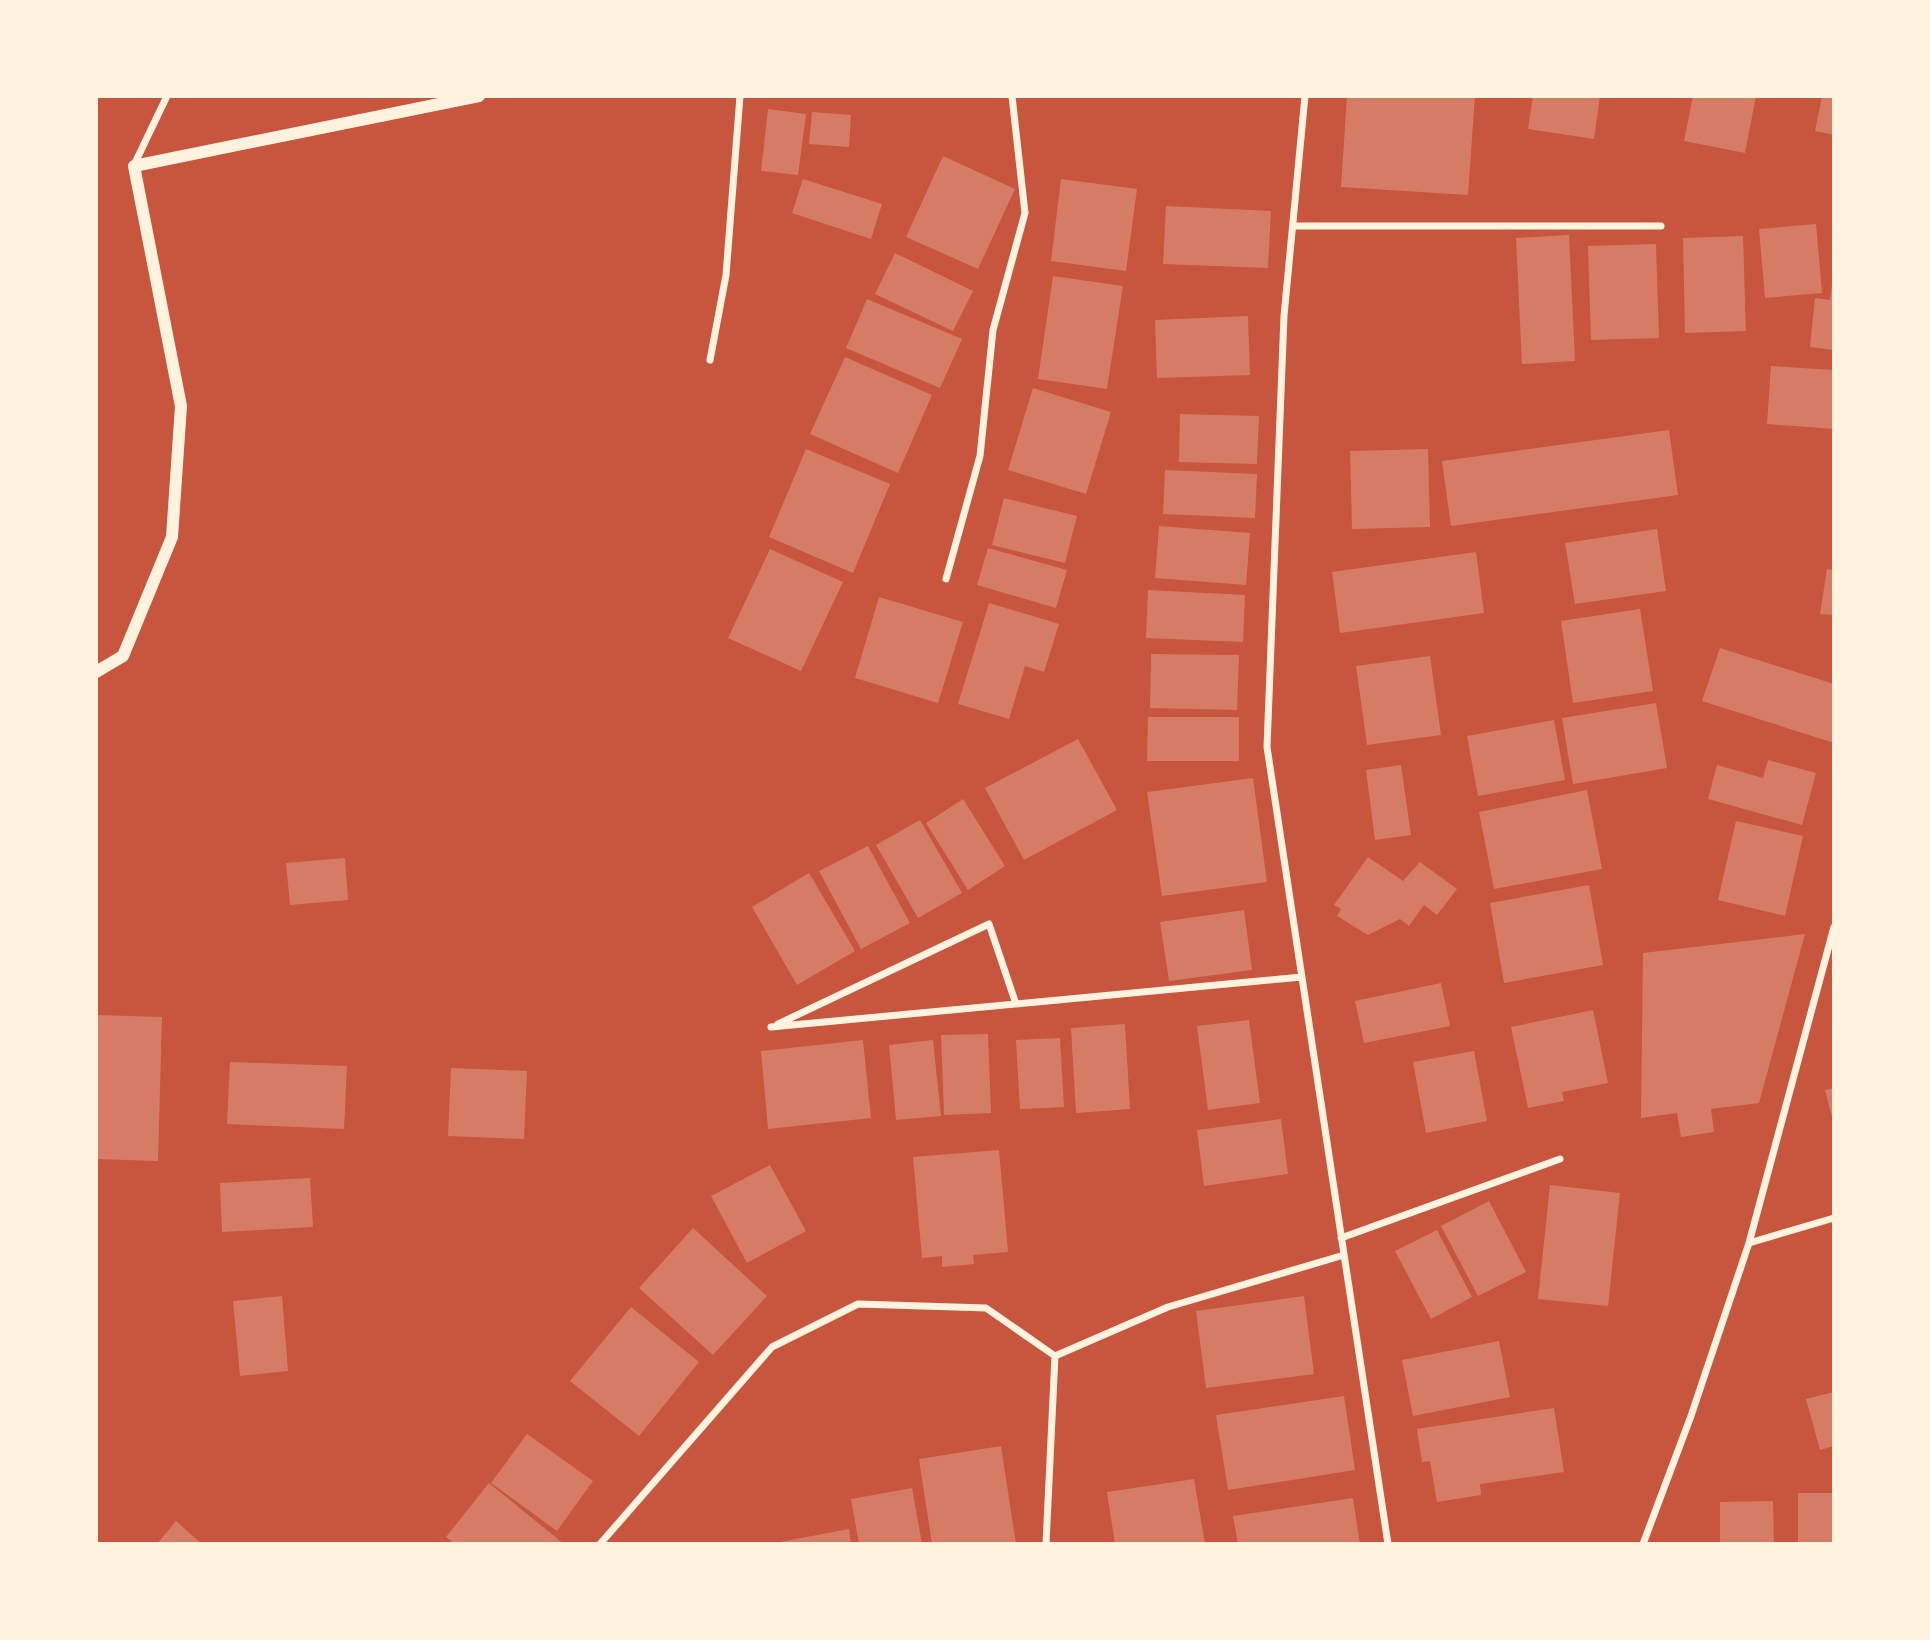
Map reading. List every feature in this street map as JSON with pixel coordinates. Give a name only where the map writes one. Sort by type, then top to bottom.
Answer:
[{"type":"street","points":[[96,672],[123,656],[172,537],[181,406],[134,166],[167,96]]},
{"type":"street","points":[[134,166],[479,96]]},
{"type":"street","points":[[710,360],[726,275],[740,96]]},
{"type":"street","points":[[946,579],[980,456],[993,330],[1025,213],[1012,96]]},
{"type":"street","points":[[1305,96],[1284,316],[1267,747],[1388,1544]]},
{"type":"street","points":[[1293,226],[1661,226]]},
{"type":"street","points":[[1016,1004],[989,924],[771,1027],[1016,1004],[1301,976]]},
{"type":"street","points":[[1643,1544],[1691,1416],[1749,1243],[1834,927]]},
{"type":"street","points":[[1341,1238],[1560,1159]]},
{"type":"street","points":[[1749,1243],[1834,1218]]},
{"type":"street","points":[[1055,1356],[1168,1307],[1345,1255]]},
{"type":"street","points":[[600,1544],[772,1347],[858,1304],[986,1308],[1055,1356]]},
{"type":"street","points":[[1046,1544],[1055,1356]]},
{"type":"building","points":[[1347,96],[1475,96],[1468,195],[1341,187]]},
{"type":"building","points":[[1533,96],[1600,96],[1594,139],[1528,129]]},
{"type":"building","points":[[1693,96],[1756,96],[1745,153],[1684,141]]},
{"type":"building","points":[[1822,96],[1834,96],[1834,135],[1815,131]]},
{"type":"building","points":[[768,109],[806,114],[798,175],[761,171]]},
{"type":"building","points":[[812,112],[851,115],[849,147],[809,144]]},
{"type":"building","points":[[943,156],[1015,189],[978,269],[906,237]]},
{"type":"building","points":[[803,179],[882,204],[871,239],[792,213]]},
{"type":"building","points":[[1061,179],[1137,189],[1126,271],[1051,261]]},
{"type":"building","points":[[1166,206],[1271,211],[1268,268],[1163,264]]},
{"type":"building","points":[[1816,224],[1822,293],[1765,298],[1759,229]]},
{"type":"building","points":[[1569,235],[1575,361],[1522,364],[1516,238]]},
{"type":"building","points":[[1743,236],[1746,331],[1685,333],[1683,238]]},
{"type":"building","points":[[1656,244],[1659,338],[1591,340],[1588,246]]},
{"type":"building","points":[[895,253],[973,291],[953,331],[875,294]]},
{"type":"building","points":[[1053,276],[1123,286],[1107,389],[1038,379]]},
{"type":"building","points":[[1832,284],[1834,350],[1810,347],[1815,298],[1830,300]]},
{"type":"building","points":[[867,299],[962,339],[940,388],[846,348]]},
{"type":"building","points":[[1248,316],[1250,375],[1157,378],[1155,320]]},
{"type":"building","points":[[845,357],[932,395],[898,473],[810,434]]},
{"type":"building","points":[[1771,366],[1834,370],[1834,429],[1767,424]]},
{"type":"building","points":[[1033,388],[1111,412],[1086,494],[1008,470]]},
{"type":"building","points":[[1180,414],[1259,416],[1257,464],[1179,462]]},
{"type":"building","points":[[1669,430],[1678,495],[1451,526],[1442,461]]},
{"type":"building","points":[[806,449],[890,484],[853,573],[769,537]]},
{"type":"building","points":[[1428,449],[1430,527],[1352,529],[1350,451]]},
{"type":"building","points":[[1165,470],[1257,474],[1255,518],[1163,514]]},
{"type":"building","points":[[1004,498],[1077,516],[1065,563],[992,545]]},
{"type":"building","points":[[1159,526],[1250,533],[1246,585],[1155,578]]},
{"type":"building","points":[[1657,529],[1666,591],[1575,604],[1565,543]]},
{"type":"building","points":[[988,548],[1067,570],[1056,608],[977,585]]},
{"type":"building","points":[[770,549],[843,582],[801,671],[728,638]]},
{"type":"building","points":[[1476,552],[1484,613],[1340,633],[1332,572]]},
{"type":"building","points":[[1827,569],[1834,570],[1834,615],[1820,614]]},
{"type":"building","points":[[1148,590],[1245,595],[1243,642],[1146,638]]},
{"type":"building","points":[[879,597],[963,622],[938,703],[855,678]]},
{"type":"building","points":[[989,603],[1059,624],[1044,672],[1025,666],[1009,719],[958,704]]},
{"type":"building","points":[[1640,609],[1653,691],[1573,703],[1561,621]]},
{"type":"building","points":[[1720,648],[1834,684],[1834,743],[1702,701]]},
{"type":"building","points":[[1151,654],[1239,655],[1237,710],[1150,708]]},
{"type":"building","points":[[1430,656],[1441,735],[1367,745],[1356,666]]},
{"type":"building","points":[[1656,703],[1667,768],[1573,784],[1562,718]]},
{"type":"building","points":[[1148,717],[1239,717],[1239,761],[1147,761]]},
{"type":"building","points":[[1554,720],[1565,780],[1478,796],[1467,736]]},
{"type":"building","points":[[1078,739],[1117,810],[1024,860],[985,788]]},
{"type":"building","points":[[1768,760],[1816,773],[1802,825],[1708,799],[1717,765],[1763,778]]},
{"type":"building","points":[[1401,765],[1411,835],[1375,840],[1366,770]]},
{"type":"building","points":[[1253,778],[1267,882],[1162,896],[1147,792]]},
{"type":"building","points":[[1587,790],[1602,869],[1494,889],[1479,812]]},
{"type":"building","points":[[963,799],[1005,866],[968,890],[926,823]]},
{"type":"building","points":[[920,820],[962,893],[918,918],[876,845]]},
{"type":"building","points":[[1736,821],[1803,836],[1785,916],[1718,900]]},
{"type":"building","points":[[868,846],[910,923],[861,949],[819,871]]},
{"type":"building","points":[[1368,857],[1403,881],[1420,862],[1457,889],[1437,915],[1424,905],[1409,926],[1400,919],[1368,935],[1337,916],[1341,909],[1334,905]]},
{"type":"building","points":[[345,858],[348,900],[290,905],[286,863]]},
{"type":"building","points":[[809,873],[855,951],[797,985],[752,907]]},
{"type":"building","points":[[1589,885],[1603,965],[1504,983],[1490,903]]},
{"type":"building","points":[[1244,910],[1252,970],[1169,981],[1160,922]]},
{"type":"building","points":[[1805,934],[1759,1103],[1711,1109],[1714,1132],[1681,1137],[1677,1113],[1641,1118],[1643,953]]},
{"type":"building","points":[[1441,983],[1450,1026],[1364,1043],[1355,1001]]},
{"type":"building","points":[[1593,1010],[1608,1083],[1562,1092],[1564,1101],[1528,1108],[1511,1027]]},
{"type":"building","points":[[96,1015],[162,1017],[158,1161],[96,1159]]},
{"type":"building","points":[[1249,1020],[1260,1103],[1208,1110],[1197,1026]]},
{"type":"building","points":[[1125,1024],[1130,1109],[1076,1113],[1071,1028]]},
{"type":"building","points":[[988,1034],[991,1113],[944,1115],[941,1035]]},
{"type":"building","points":[[1060,1038],[1064,1107],[1020,1109],[1016,1040]]},
{"type":"building","points":[[863,1040],[871,1118],[768,1129],[761,1051]]},
{"type":"building","points":[[933,1040],[941,1116],[896,1120],[889,1045]]},
{"type":"building","points":[[1474,1051],[1487,1121],[1426,1133],[1413,1062]]},
{"type":"building","points":[[230,1062],[347,1066],[344,1129],[227,1124]]},
{"type":"building","points":[[451,1068],[527,1071],[524,1139],[448,1136]]},
{"type":"building","points":[[1834,1088],[1834,1121],[1833,1121],[1825,1090]]},
{"type":"building","points":[[1281,1119],[1288,1174],[1204,1186],[1197,1130]]},
{"type":"building","points":[[999,1150],[1008,1252],[973,1255],[974,1264],[942,1267],[942,1256],[922,1258],[913,1157]]},
{"type":"building","points":[[770,1165],[806,1231],[747,1263],[711,1196]]},
{"type":"building","points":[[310,1178],[313,1227],[222,1232],[220,1183]]},
{"type":"building","points":[[1550,1185],[1620,1193],[1608,1306],[1538,1299]]},
{"type":"building","points":[[1489,1201],[1526,1272],[1478,1296],[1441,1226]]},
{"type":"building","points":[[693,1228],[767,1296],[713,1355],[639,1288]]},
{"type":"building","points":[[1437,1230],[1472,1297],[1431,1319],[1395,1251]]},
{"type":"building","points":[[282,1296],[288,1371],[240,1376],[233,1301]]},
{"type":"building","points":[[1304,1296],[1314,1374],[1206,1388],[1196,1311]]},
{"type":"building","points":[[631,1307],[699,1362],[639,1436],[570,1381]]},
{"type":"building","points":[[1499,1341],[1510,1397],[1413,1416],[1402,1360]]},
{"type":"building","points":[[1834,1392],[1834,1446],[1820,1450],[1806,1399]]},
{"type":"building","points":[[1344,1396],[1355,1470],[1228,1490],[1216,1415]]},
{"type":"building","points":[[1554,1408],[1564,1472],[1480,1484],[1481,1495],[1437,1502],[1430,1461],[1422,1462],[1417,1429]]},
{"type":"building","points":[[527,1434],[593,1481],[557,1531],[491,1483]]},
{"type":"building","points":[[1001,1446],[1016,1544],[932,1544],[919,1459]]},
{"type":"building","points":[[1194,1479],[1205,1544],[1115,1544],[1107,1492]]},
{"type":"building","points":[[489,1483],[564,1544],[455,1544],[446,1537]]},
{"type":"building","points":[[912,1488],[922,1544],[859,1544],[851,1499]]},
{"type":"building","points":[[1798,1493],[1834,1493],[1834,1544],[1798,1544]]},
{"type":"building","points":[[1353,1498],[1360,1544],[1238,1544],[1233,1516]]},
{"type":"building","points":[[1773,1501],[1774,1544],[1720,1544],[1720,1502]]},
{"type":"building","points":[[176,1521],[202,1544],[157,1544]]},
{"type":"building","points":[[849,1529],[851,1544],[780,1544],[780,1542]]}]
